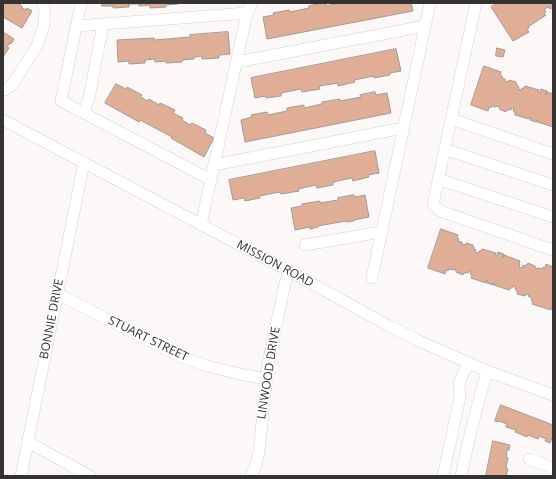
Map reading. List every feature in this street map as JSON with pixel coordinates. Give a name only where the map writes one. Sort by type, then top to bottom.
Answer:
[{"type":"street","points":[[3,89],[5,90],[12,85],[37,46],[44,25],[45,12],[42,3]]},
{"type":"street","points":[[81,3],[61,101],[211,180]]},
{"type":"street","points":[[372,278],[430,3]]},
{"type":"street","points":[[476,3],[432,204],[440,211],[553,250]]},
{"type":"street","points":[[76,26],[249,8],[201,225]]},
{"type":"street","points":[[84,113],[89,98],[103,24]]},
{"type":"street","points":[[237,62],[425,26]]},
{"type":"street","name":"MISSION ROAD","points":[[3,120],[416,340],[487,371],[553,395]]},
{"type":"street","points":[[451,120],[553,154]]},
{"type":"street","points":[[214,165],[403,128]]},
{"type":"street","points":[[444,149],[553,185]]},
{"type":"street","name":"BONNIE DRIVE","points":[[21,476],[84,162]]},
{"type":"street","points":[[438,179],[553,217]]},
{"type":"street","points":[[305,245],[381,232]]},
{"type":"street","name":"LINWOOD DRIVE","points":[[251,476],[256,465],[259,452],[268,364],[289,271]]},
{"type":"street","name":"STUART STREET","points":[[58,294],[175,354],[206,366],[267,379]]},
{"type":"street","points":[[443,476],[460,397],[459,383],[468,363]]},
{"type":"street","points":[[461,476],[470,430],[487,371]]},
{"type":"street","points":[[28,442],[90,476]]},
{"type":"street","points":[[529,459],[553,468]]},
{"type":"building","points":[[3,3],[17,3],[26,10],[27,8],[32,11],[22,28],[3,17]]},
{"type":"building","points":[[102,3],[178,4],[166,5],[166,7],[150,8],[150,5],[139,6],[139,4],[129,4],[129,7],[113,8],[113,6],[102,6]]},
{"type":"building","points":[[326,3],[326,6],[339,3],[411,3],[413,11],[267,39],[263,17],[274,15],[273,13],[289,10],[290,12],[309,8],[309,6]]},
{"type":"building","points":[[497,3],[553,3],[553,9],[550,9],[549,7],[544,9],[546,12],[544,13],[546,15],[528,27],[529,28],[527,29],[529,32],[513,41],[491,7]]},
{"type":"building","points":[[3,32],[14,39],[7,47],[9,48],[3,57]]},
{"type":"building","points":[[228,32],[230,54],[219,55],[219,58],[202,59],[202,56],[194,57],[194,59],[182,60],[182,62],[166,63],[166,61],[155,62],[155,59],[145,60],[145,63],[129,64],[129,61],[118,62],[117,40],[154,38],[155,40]]},
{"type":"building","points":[[497,48],[505,50],[503,57],[496,56]]},
{"type":"building","points":[[396,49],[401,71],[390,73],[390,75],[374,78],[374,76],[354,80],[355,82],[338,86],[338,83],[319,86],[320,89],[302,92],[301,89],[281,93],[281,96],[255,98],[251,78]]},
{"type":"building","points":[[484,66],[501,72],[500,75],[505,79],[505,81],[508,82],[509,80],[516,82],[517,86],[519,87],[518,89],[521,90],[525,86],[539,90],[538,92],[540,93],[541,89],[547,91],[546,95],[547,92],[553,94],[553,127],[537,122],[538,120],[536,122],[530,120],[530,117],[529,119],[515,115],[515,112],[513,111],[514,108],[507,110],[506,112],[499,109],[500,107],[492,106],[491,108],[489,107],[488,111],[471,105]]},
{"type":"building","points":[[116,84],[126,89],[127,87],[142,95],[140,97],[148,101],[149,99],[159,105],[160,103],[175,110],[173,113],[183,118],[182,120],[190,125],[192,123],[206,130],[205,133],[214,138],[204,157],[171,138],[172,137],[140,120],[139,122],[105,103]]},
{"type":"building","points":[[375,92],[376,95],[387,93],[391,113],[245,142],[241,120],[252,117],[251,115],[267,112],[268,115],[287,111],[287,108],[304,105],[304,108],[322,104],[322,102],[340,99],[340,101],[361,97],[360,95]]},
{"type":"building","points":[[375,151],[379,173],[368,175],[369,177],[353,181],[352,178],[333,182],[333,185],[317,188],[316,185],[298,189],[299,191],[281,194],[280,192],[259,196],[260,198],[245,201],[244,198],[233,200],[229,180]]},
{"type":"building","points":[[354,195],[355,197],[365,195],[369,217],[354,221],[318,226],[310,229],[310,227],[295,230],[291,208],[302,206],[302,204],[338,200],[338,198]]},
{"type":"building","points":[[441,229],[458,235],[458,241],[462,242],[462,244],[465,245],[466,243],[473,245],[474,249],[476,250],[475,252],[478,253],[482,249],[496,253],[495,255],[497,256],[498,252],[504,254],[503,258],[504,255],[520,261],[519,267],[522,268],[523,265],[525,266],[528,263],[538,269],[542,269],[543,267],[545,268],[546,264],[553,267],[553,303],[551,310],[532,304],[532,298],[528,296],[529,295],[526,294],[525,296],[517,294],[518,292],[516,291],[517,289],[515,289],[515,286],[509,290],[494,285],[495,283],[493,285],[487,283],[487,280],[486,283],[471,278],[471,271],[464,273],[463,275],[456,272],[456,270],[449,269],[448,271],[446,270],[445,274],[428,268]]},
{"type":"building","points":[[501,405],[553,425],[553,435],[550,443],[545,441],[546,439],[539,436],[538,439],[528,435],[527,437],[515,432],[516,430],[506,427],[507,424],[495,421]]},
{"type":"building","points":[[493,441],[510,445],[509,450],[507,450],[506,457],[508,458],[506,468],[508,469],[506,476],[486,476]]}]
